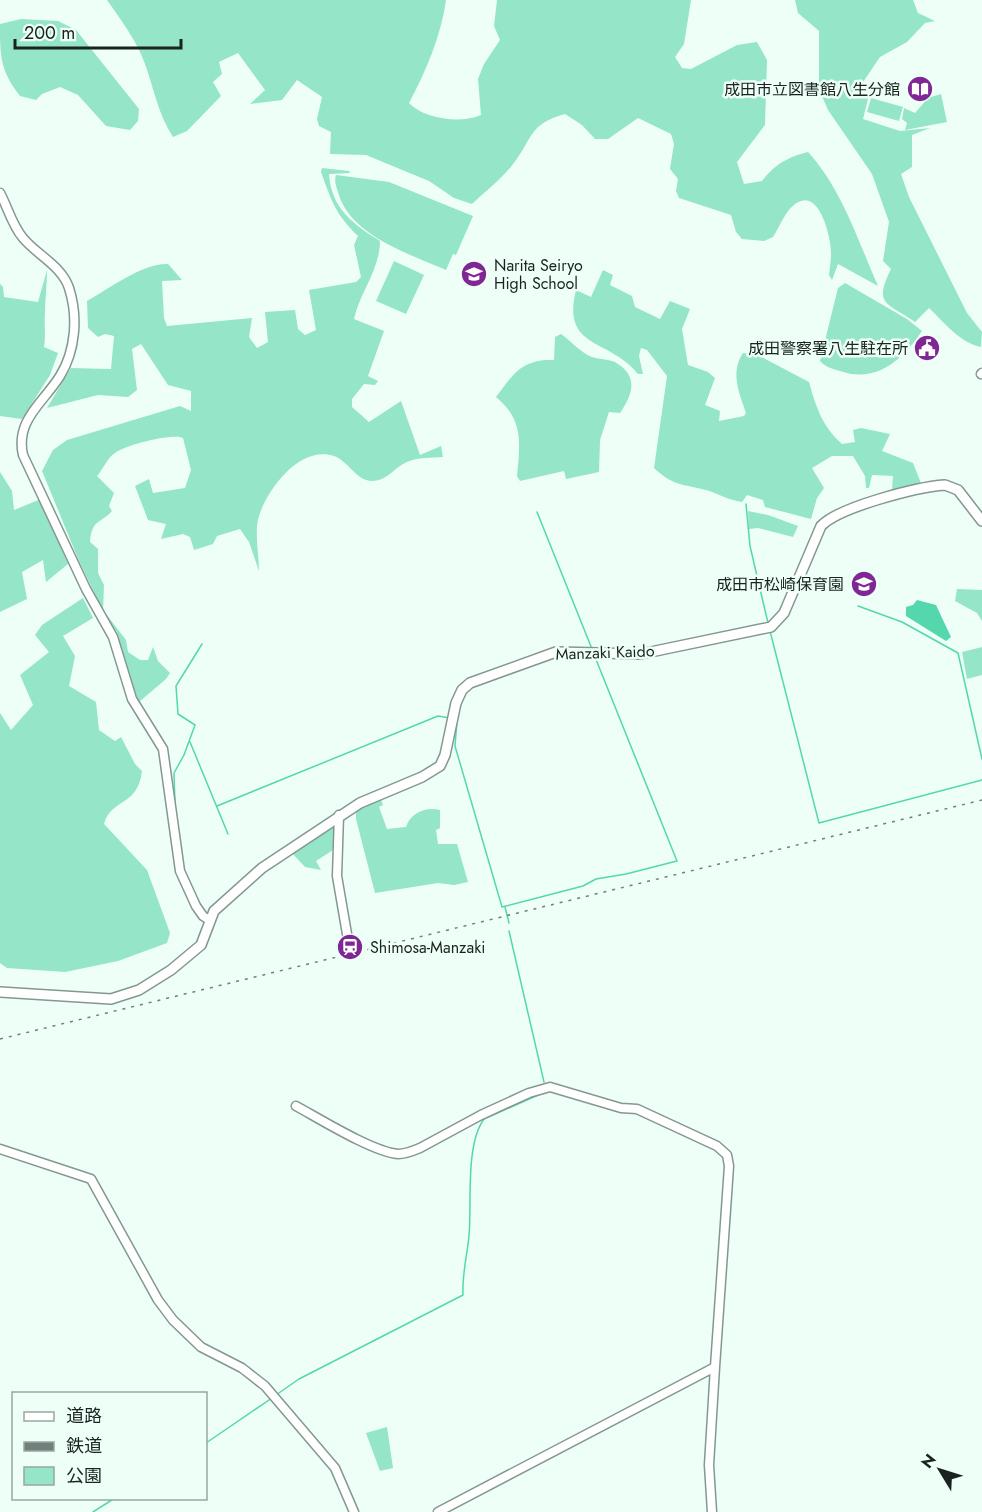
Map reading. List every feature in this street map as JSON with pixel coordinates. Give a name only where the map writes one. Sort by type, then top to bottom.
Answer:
[{"type":"main road","name":"Manzaki Kaido","points":[[0,992],[104,999],[126,996],[171,970],[193,954],[203,941],[209,920],[223,902],[262,868],[339,815],[373,796],[422,777],[440,766],[445,754],[456,704],[462,690],[470,683],[556,652],[641,654],[771,627],[784,613],[821,526],[844,511],[945,485],[958,490],[982,522]]},
{"type":"street","points":[[0,193],[23,238],[67,283],[74,321],[70,356],[60,377],[24,425],[21,435],[23,455],[86,589],[113,637],[132,699],[163,749],[168,770],[170,809],[180,871],[196,906],[209,920]]},
{"type":"street","points":[[339,815],[337,876],[347,934]]},
{"type":"street","points":[[296,1106],[366,1142],[389,1152],[402,1154],[420,1148],[529,1093],[550,1087],[621,1108],[637,1109],[717,1146],[727,1155],[729,1166],[709,1465],[712,1512]]},
{"type":"street","points":[[0,1149],[91,1179],[158,1300],[172,1320],[201,1347],[253,1375],[274,1396],[335,1468],[354,1512]]},
{"type":"street","points":[[438,1512],[715,1367]]},
{"type":"green space","points":[[107,0],[446,0],[432,53],[409,103],[433,116],[463,119],[481,115],[478,79],[484,64],[500,40],[494,26],[497,0],[691,0],[684,44],[675,57],[682,68],[691,69],[737,45],[757,42],[767,60],[765,125],[737,162],[744,184],[762,181],[782,162],[808,152],[840,199],[878,286],[838,264],[832,280],[829,275],[831,252],[827,228],[819,211],[814,204],[808,201],[796,203],[784,217],[773,237],[764,241],[742,239],[736,232],[731,215],[679,198],[676,191],[678,179],[670,169],[674,144],[671,134],[638,118],[608,139],[595,139],[582,125],[565,114],[553,118],[533,133],[509,169],[472,204],[454,198],[429,181],[366,155],[330,154],[331,132],[319,126],[317,119],[322,97],[297,80],[282,100],[250,104],[265,90],[238,53],[219,62],[222,74],[213,82],[221,96],[187,131],[173,137],[160,110],[138,47]]},
{"type":"green space","points":[[795,0],[913,0],[918,13],[935,21],[925,23],[907,42],[880,57],[859,88],[869,95],[863,119],[900,131],[930,128],[912,135],[912,167],[901,174],[909,197],[967,313],[982,332],[981,347],[959,337],[929,308],[915,322],[890,306],[883,297],[883,290],[891,269],[883,261],[889,222],[872,174],[828,110],[819,89],[819,31],[798,13]]},
{"type":"green space","points":[[21,19],[58,21],[76,30],[139,109],[138,121],[130,130],[106,126],[78,95],[60,87],[42,94],[36,100],[20,96],[8,78],[2,62],[0,24]]},
{"type":"green space","points":[[941,94],[947,122],[905,130],[907,123],[902,119],[904,108],[915,113],[928,98]]},
{"type":"green space","points":[[871,98],[903,107],[899,121],[867,112]]},
{"type":"green space","points":[[322,168],[349,171],[350,173],[329,174],[334,196],[345,214],[380,241],[377,261],[354,319],[384,331],[368,376],[378,381],[375,385],[364,384],[352,399],[352,407],[369,422],[401,401],[420,455],[441,446],[443,457],[411,460],[386,477],[371,481],[361,477],[334,456],[321,454],[298,463],[278,482],[263,505],[259,516],[257,536],[259,571],[249,542],[240,529],[217,536],[213,544],[194,550],[190,537],[183,534],[161,539],[166,524],[148,520],[135,486],[149,479],[153,493],[185,488],[191,470],[183,438],[169,437],[149,441],[112,455],[97,476],[114,493],[109,506],[112,511],[94,526],[90,542],[98,549],[98,573],[104,585],[103,610],[126,640],[128,652],[140,660],[148,660],[153,647],[158,661],[170,673],[139,702],[127,673],[117,632],[107,619],[79,561],[42,471],[53,450],[67,440],[180,406],[191,411],[191,391],[168,385],[141,344],[132,349],[137,390],[128,397],[98,395],[47,408],[71,368],[111,369],[114,336],[105,334],[98,337],[88,328],[87,301],[127,277],[158,265],[168,264],[182,280],[162,281],[164,318],[167,326],[252,318],[249,337],[257,348],[268,342],[265,312],[295,310],[298,329],[305,335],[316,330],[309,290],[356,282],[361,277],[354,245],[358,236],[335,207],[321,172]]},
{"type":"green space","points":[[336,175],[389,182],[473,216],[456,255],[453,254],[446,270],[398,250],[354,220],[344,207],[338,192]]},
{"type":"green space","points":[[394,261],[424,275],[406,314],[376,301]]},
{"type":"green space","points":[[47,270],[44,347],[58,353],[50,375],[22,419],[0,416],[0,284],[3,287],[4,297],[38,302]]},
{"type":"green space","points":[[603,270],[613,275],[610,285],[632,296],[635,307],[660,319],[670,301],[690,309],[682,329],[688,365],[708,372],[715,378],[705,405],[720,411],[719,421],[744,416],[746,413],[737,383],[737,368],[743,353],[756,354],[809,382],[821,416],[829,430],[842,444],[855,442],[853,430],[861,428],[890,434],[882,451],[913,463],[921,483],[892,490],[893,476],[872,475],[869,488],[866,488],[865,476],[853,456],[832,456],[812,468],[824,488],[817,498],[811,519],[765,507],[763,500],[747,495],[742,502],[737,501],[706,490],[678,484],[667,478],[654,468],[667,376],[647,350],[641,348],[639,356],[643,374],[638,374],[627,363],[591,341],[575,323],[573,309],[576,290],[591,297]]},
{"type":"green space","points":[[845,283],[907,319],[922,331],[897,359],[877,371],[853,374],[829,368],[820,361],[838,288]]},
{"type":"green space","points":[[561,334],[588,355],[615,362],[623,367],[631,379],[630,392],[620,413],[609,412],[600,440],[599,472],[566,479],[564,471],[520,481],[517,476],[519,443],[516,423],[512,414],[496,397],[514,374],[526,365],[543,360],[554,360],[555,337]]},
{"type":"green space","points":[[0,472],[12,491],[14,510],[41,499],[68,564],[46,582],[43,560],[22,572],[27,599],[0,612]]},
{"type":"green space","points":[[748,511],[768,515],[798,526],[793,537],[758,528],[749,529]]},
{"type":"green space","points":[[957,589],[982,590],[982,621],[977,613],[955,601]]},
{"type":"green space","points":[[83,598],[93,618],[63,636],[75,656],[69,686],[96,702],[99,730],[115,741],[121,737],[135,764],[142,771],[140,783],[135,791],[112,810],[104,824],[147,870],[170,933],[167,943],[118,961],[65,972],[7,968],[0,963],[0,713],[11,730],[33,705],[20,675],[49,652],[35,635],[42,625]]},
{"type":"green space","points":[[982,647],[982,675],[967,679],[962,652]]},
{"type":"green space","points":[[380,797],[383,805],[379,807],[387,829],[406,827],[415,814],[424,810],[440,810],[440,828],[436,830],[438,844],[457,844],[468,882],[454,885],[438,883],[375,893],[356,819],[356,807]]},
{"type":"green space","points":[[333,823],[336,826],[333,850],[316,861],[321,870],[305,867],[291,852]]},
{"type":"green space","points":[[387,1427],[393,1468],[380,1471],[366,1433]]},
{"type":"shaded area","points":[[917,600],[936,605],[951,637],[946,641],[906,616],[906,607],[913,605]]},
{"type":"waterway","points":[[746,504],[750,546],[768,623]]},
{"type":"waterway","points":[[537,512],[592,649]]},
{"type":"waterway","points":[[858,606],[902,622],[958,653],[982,759]]},
{"type":"waterway","points":[[770,631],[819,823],[982,780]]},
{"type":"waterway","points":[[175,804],[174,773],[184,755],[195,725],[178,714],[176,686],[202,644]]},
{"type":"waterway","points":[[457,721],[455,746],[502,907],[583,886],[596,879],[677,861],[595,657]]},
{"type":"waterway","points":[[217,806],[438,716],[450,718]]},
{"type":"waterway","points":[[190,742],[228,834]]},
{"type":"waterway","points":[[505,907],[509,923]]},
{"type":"waterway","points":[[509,931],[544,1082]]},
{"type":"waterway","points":[[276,1395],[299,1379],[463,1295],[469,1236],[470,1175],[478,1130],[484,1119],[545,1092]]},
{"type":"waterway","points":[[207,1442],[272,1398]]},
{"type":"waterway","points":[[93,1512],[112,1500]]},
{"type":"railway","points":[[0,1039],[982,800]]},
{"type":"place","name":"成田市立図書館八生分館","points":[[920,89]]},
{"type":"place","name":"Narita Seiryo High School","points":[[474,274]]},
{"type":"place","name":"成田警察署八生駐在所","points":[[927,348]]},
{"type":"place","name":"成田市松崎保育園","points":[[864,584]]},
{"type":"place","name":"Shimosa-Manzaki","points":[[350,947]]}]
